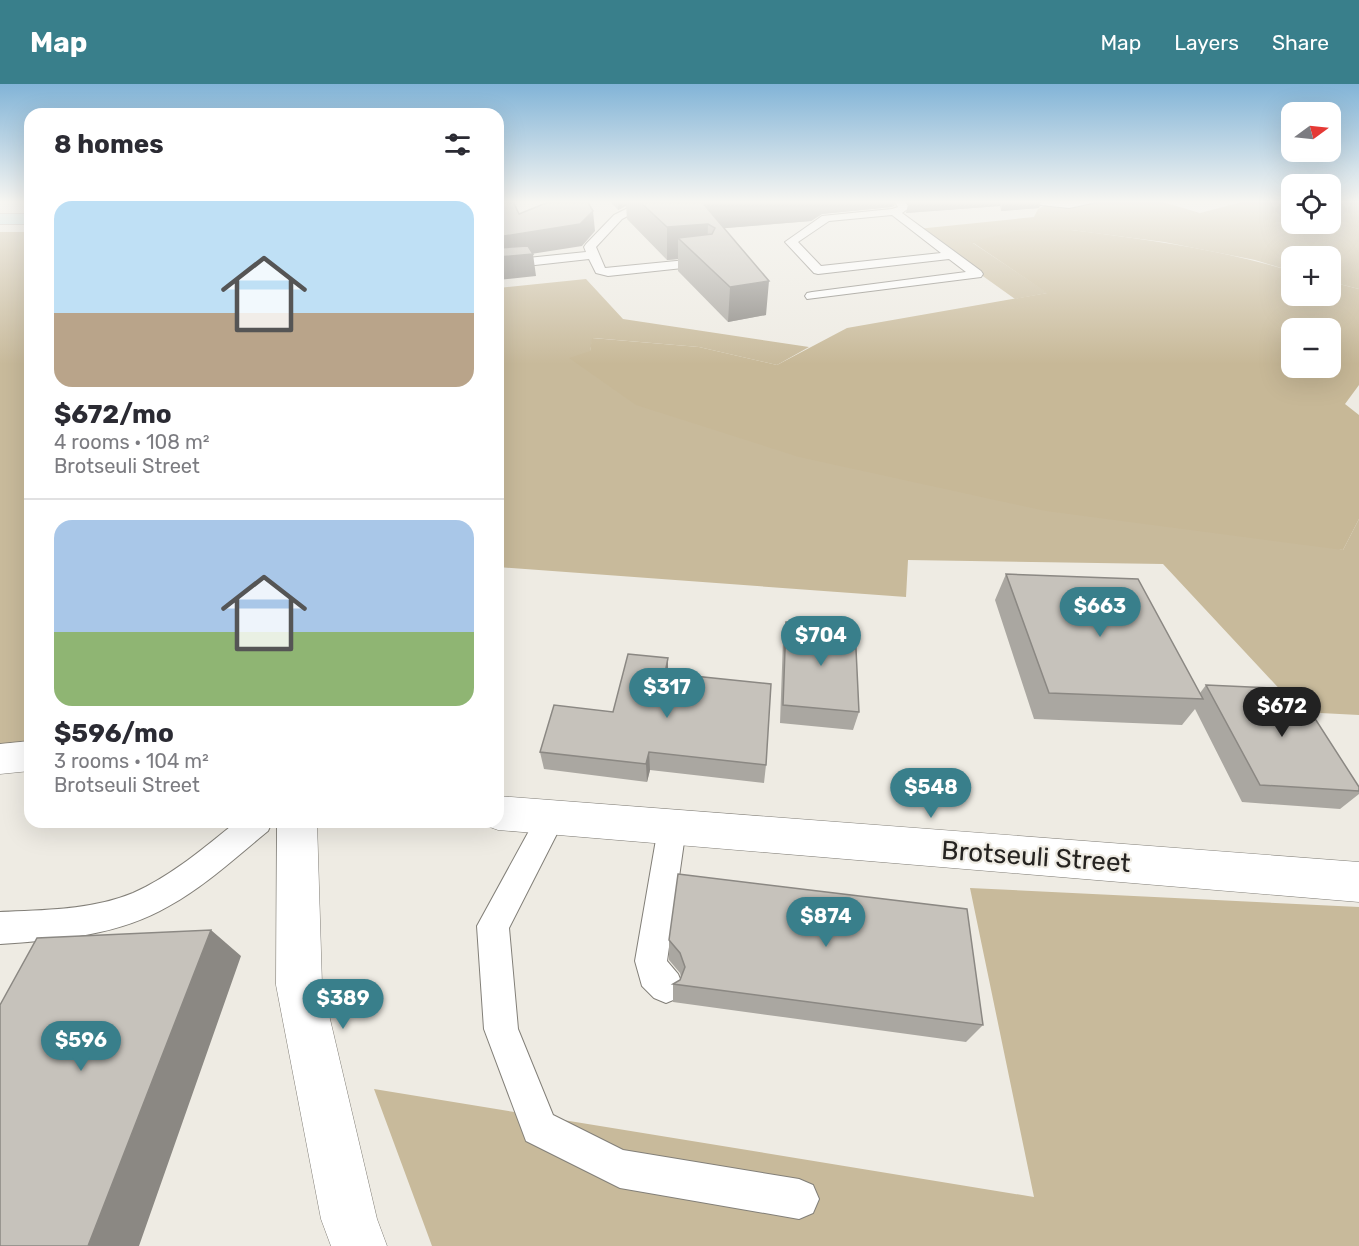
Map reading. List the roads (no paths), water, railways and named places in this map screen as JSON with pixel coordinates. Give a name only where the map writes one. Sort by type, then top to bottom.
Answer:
[{"type":"street","points":[[0,759],[24,757]]},
{"type":"street","name":"Brotseuli Street","points":[[504,814],[1359,882]]},
{"type":"street","points":[[297,828],[299,985],[349,1220],[359,1246]]},
{"type":"lane","points":[[504,264],[591,255]]},
{"type":"lane","points":[[593,255],[600,270],[604,272],[706,262]]},
{"type":"lane","points":[[804,255],[818,270],[949,255]]},
{"type":"lane","points":[[812,296],[977,274],[951,255]]},
{"type":"lane","points":[[550,819],[493,926],[501,1029],[539,1128],[620,1169],[799,1198]]},
{"type":"lane","points":[[0,928],[60,925],[121,913],[163,893],[250,828]]},
{"type":"lane","points":[[666,986],[654,974],[651,961],[672,828]]}]
